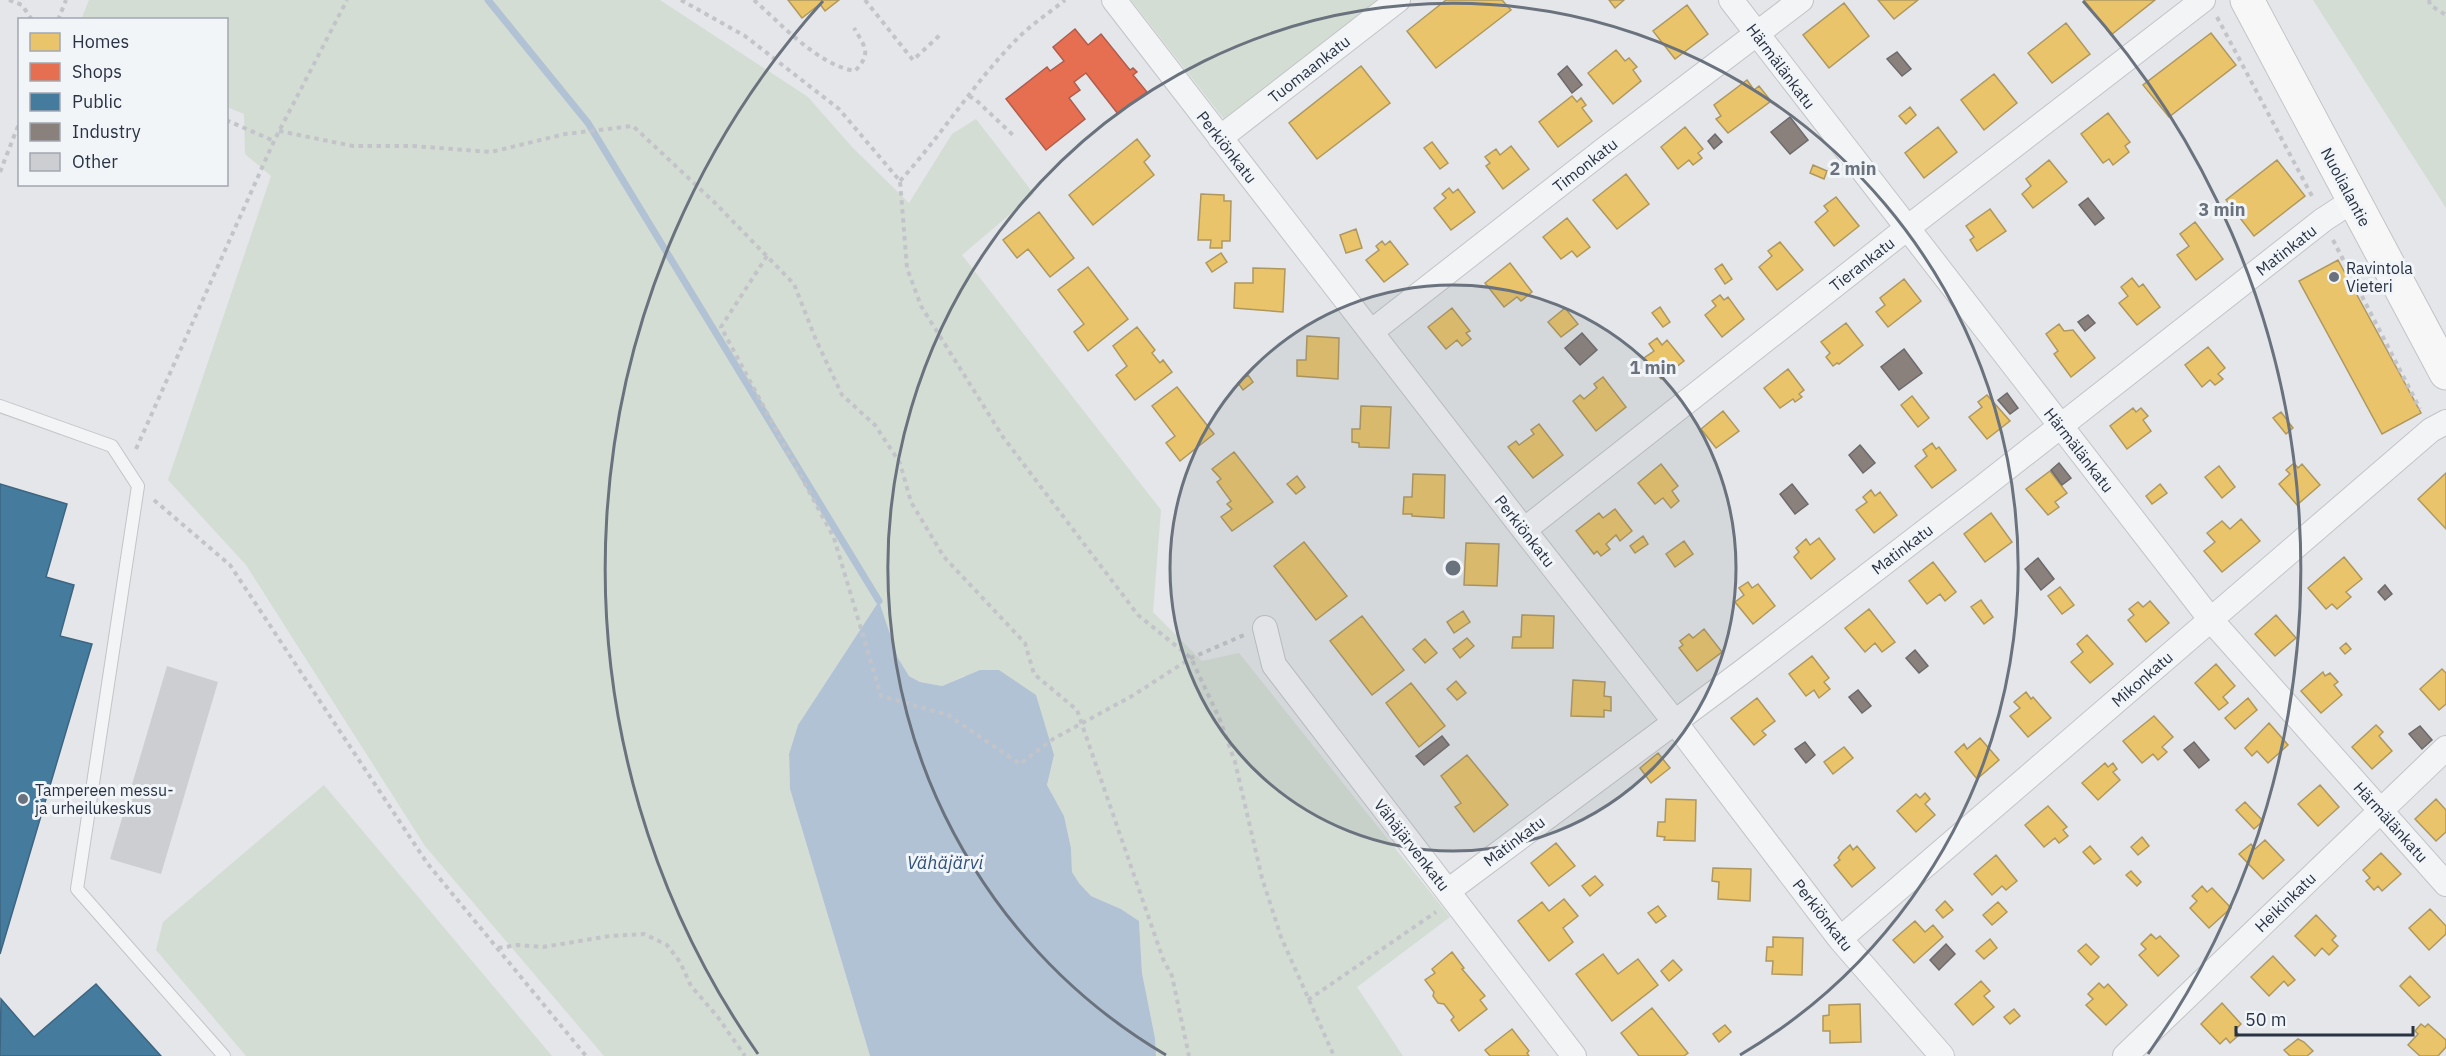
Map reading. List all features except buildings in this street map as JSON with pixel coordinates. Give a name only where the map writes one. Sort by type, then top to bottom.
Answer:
[{"type":"street","name":"Perkiönkatu","points":[[1114,0],[1674,721],[1840,939],[1942,1056]]},
{"type":"street","name":"Tuomaankatu","points":[[1220,138],[1398,0]]},
{"type":"street","name":"Härmälänkatu","points":[[1731,0],[1906,229],[2211,620],[2446,884]]},
{"type":"street","name":"Timonkatu","points":[[1371,332],[1605,149],[1801,0]]},
{"type":"street","name":"Tierankatu","points":[[1524,530],[1906,229],[2203,0]]},
{"type":"street","name":"Nuolialantie","points":[[2247,0],[2352,201],[2446,373]]},
{"type":"street","name":"Matinkatu","points":[[1451,896],[1674,721],[2062,427],[2323,220],[2352,201]]},
{"type":"street","name":"Mikonkatu","points":[[1840,939],[2431,430],[2446,422]]},
{"type":"street","name":"Vähäjärvenkatu","points":[[1265,628],[1274,665],[1574,1056]]},
{"type":"street","name":"Heikinkatu","points":[[2125,1056],[2446,748]]},
{"type":"lane","points":[[0,406],[112,446],[138,486],[77,889],[224,1056]]},
{"type":"path","points":[[9,0],[22,5],[31,18]]},
{"type":"path","points":[[59,18],[66,0]]},
{"type":"path","points":[[347,0],[274,141],[136,448],[138,486],[230,565],[427,863],[586,1056]]},
{"type":"path","points":[[681,0],[745,36],[838,109],[900,181],[907,268],[921,306],[1003,438],[1130,606],[1191,658],[1220,720],[1235,762],[1247,822],[1281,937],[1334,1056]]},
{"type":"path","points":[[754,0],[820,58],[855,71],[864,61],[866,49],[854,28]]},
{"type":"path","points":[[866,0],[913,60],[941,34]]},
{"type":"path","points":[[900,181],[930,148],[969,96],[1016,40],[1065,0]]},
{"type":"path","points":[[2429,0],[2430,5],[2446,15]]},
{"type":"path","points":[[969,96],[1015,137]]},
{"type":"path","points":[[228,121],[274,141]]},
{"type":"path","points":[[0,172],[18,126]]},
{"type":"path","points":[[279,131],[353,146],[413,146],[491,152],[565,134],[633,126],[714,202],[794,284],[816,340],[842,394],[875,425],[900,463],[911,502],[944,557],[1025,643],[1034,674],[1077,710],[1163,959],[1172,976],[1189,1056]]},
{"type":"path","points":[[767,256],[721,327],[834,538],[880,696],[948,716],[1020,764],[1053,739],[1132,696],[1191,658],[1252,631],[1265,628]]},
{"type":"path","points":[[1308,999],[1451,896]]},
{"type":"path","points":[[497,948],[518,945],[543,947],[610,936],[644,934],[667,945],[680,962],[691,986],[717,1016],[745,1056]]},
{"type":"shaded area","points":[[89,0],[660,0],[808,97],[852,147],[909,203],[952,134],[976,119],[1034,194],[962,255],[1161,510],[1153,612],[1202,661],[1239,653],[1450,917],[1357,987],[1403,1056],[1156,1056],[1155,1038],[1142,973],[1139,921],[1121,909],[1091,896],[1072,872],[1071,848],[1064,816],[1047,785],[1054,755],[964,676],[942,686],[920,682],[909,676],[898,658],[879,601],[798,725],[789,754],[790,789],[870,1056],[604,1056],[425,846],[246,565],[168,480],[271,176],[245,154],[244,114],[228,107],[228,18],[82,18]]},
{"type":"shaded area","points":[[1131,0],[1383,0],[1227,123]]},
{"type":"shaded area","points":[[2313,0],[2446,0],[2446,208]]},
{"type":"shaded area","points":[[324,785],[552,1056],[246,1056],[156,950],[163,922]]},
{"type":"water","name":"Vähäjärvi","points":[[879,601],[898,658],[909,676],[920,682],[942,686],[980,670],[999,670],[1036,695],[1054,755],[1047,785],[1064,816],[1071,848],[1072,872],[1091,896],[1121,909],[1139,921],[1142,973],[1155,1038],[1156,1056],[870,1056],[790,789],[789,754],[798,725]]},
{"type":"waterway","points":[[488,0],[588,123],[879,601]]},
{"type":"place","name":"Ravintola Vieteri","points":[[2334,277]]},
{"type":"place","name":"Tampereen messu- ja urheilukeskus","points":[[23,799]]}]
